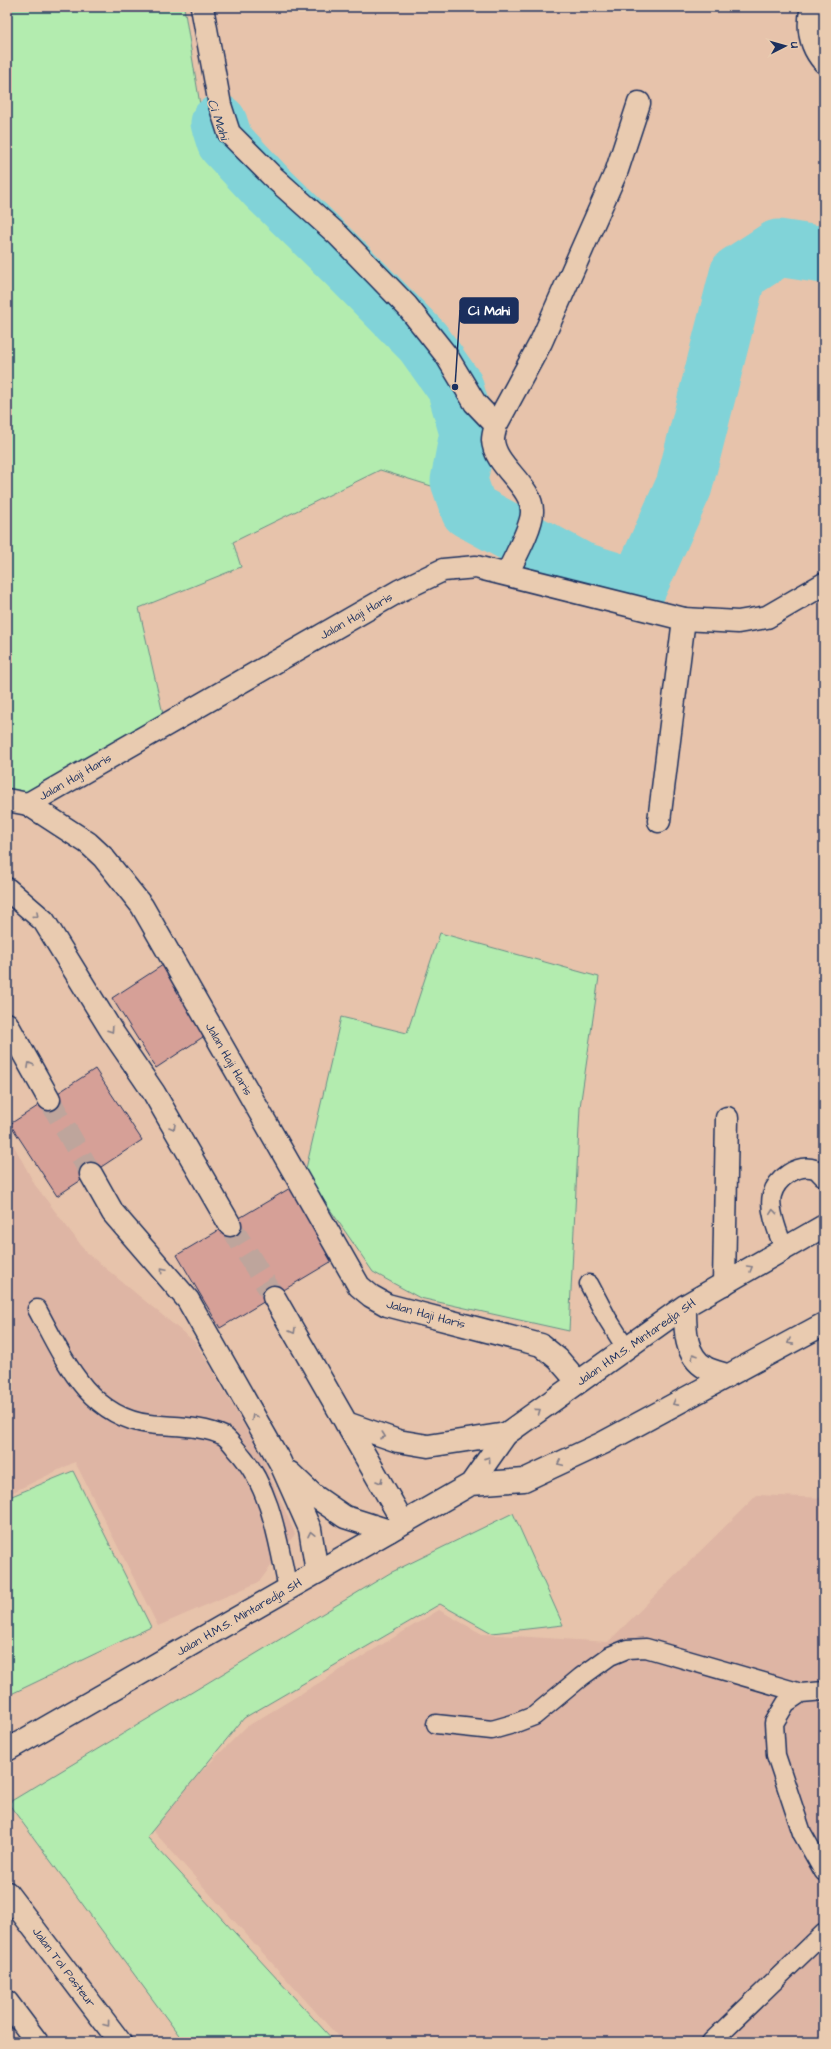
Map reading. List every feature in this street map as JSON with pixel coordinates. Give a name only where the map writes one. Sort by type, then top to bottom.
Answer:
[{"type":"main road","points":[[202,7],[220,105],[229,133],[271,175],[338,235],[407,306],[446,354],[475,403],[496,425]]},
{"type":"main road","points":[[812,7],[809,16],[812,44],[824,62]]},
{"type":"main road","points":[[507,574],[530,521],[532,508],[529,498],[497,456],[493,440],[496,425],[541,342],[617,170],[639,103]]},
{"type":"main road","name":"Jalan Haji Haris","points":[[578,1382],[558,1359],[541,1345],[387,1305],[371,1296],[359,1286],[142,906],[103,857],[88,843],[28,804],[412,585],[443,570],[476,567],[684,619],[738,622],[766,617],[824,584]]},
{"type":"main road","points":[[659,821],[684,619]]},
{"type":"main road","points":[[7,800],[28,804]]},
{"type":"main road","points":[[7,889],[44,921],[111,1030],[154,1093],[230,1225]]},
{"type":"main road","points":[[7,1024],[49,1099]]},
{"type":"main road","points":[[724,1284],[727,1118]]},
{"type":"main road","points":[[91,1174],[113,1213],[188,1300],[280,1462],[310,1529],[318,1572]]},
{"type":"main road","name":"Jalan H.M.S. Mintaredja SH","points":[[471,1484],[506,1434],[685,1306],[824,1226]]},
{"type":"main road","points":[[274,1297],[346,1423],[396,1526]]},
{"type":"main road","points":[[685,1306],[685,1333],[689,1348],[697,1360],[705,1368],[726,1376]]},
{"type":"main road","name":"Jalan H.M.S. Mintaredja SH","points":[[7,1750],[471,1484],[524,1480],[603,1443],[824,1324]]},
{"type":"main road","points":[[346,1423],[398,1441],[428,1446],[506,1434]]},
{"type":"main road","points":[[280,1462],[313,1495],[345,1517],[396,1526]]},
{"type":"main road","name":"Jalan Tol Pasteur","points":[[7,1893],[120,2042]]},
{"type":"main road","points":[[7,2002],[37,2042]]},
{"type":"lane","points":[[784,1249],[773,1218],[771,1196],[781,1177],[797,1169],[815,1169],[824,1177]]},
{"type":"lane","points":[[589,1284],[607,1318],[626,1348]]},
{"type":"lane","points":[[37,1309],[70,1372],[96,1401],[120,1415],[142,1423],[196,1428],[225,1437],[248,1462],[264,1493],[274,1525],[288,1589]]},
{"type":"lane","points":[[436,1724],[492,1730],[513,1724],[534,1716],[610,1656],[626,1650],[646,1648],[802,1693],[824,1690]]},
{"type":"lane","points":[[802,1693],[786,1703],[774,1722],[776,1755],[802,1833],[824,1872]]},
{"type":"lane","points":[[711,2042],[824,1933]]},
{"type":"shaded area","points":[[7,1133],[35,1185],[87,1253],[196,1343],[261,1454],[295,1534],[259,1582],[158,1626],[75,1462],[7,1495]]},
{"type":"shaded area","points":[[757,1495],[824,1498],[824,2042],[343,2042],[148,1825],[246,1727],[439,1610],[482,1634],[608,1642]]},
{"type":"green space","points":[[7,7],[184,7],[202,117],[236,172],[338,268],[414,346],[452,421],[458,451],[441,489],[380,470],[233,542],[241,567],[139,608],[163,714],[30,795],[7,791]]},
{"type":"green space","points":[[440,933],[599,977],[580,1107],[569,1331],[420,1298],[373,1272],[305,1173],[341,1017],[407,1033]]},
{"type":"green space","points":[[73,1471],[151,1627],[7,1696],[7,1498]]},
{"type":"green space","points":[[513,1513],[563,1625],[492,1633],[440,1604],[244,1718],[147,1837],[335,2042],[184,2042],[8,1803],[390,1573]]},
{"type":"building","points":[[166,963],[209,1033],[156,1068],[112,998]]},
{"type":"building","points":[[95,1069],[142,1140],[57,1196],[10,1124]]},
{"type":"building","points":[[302,1181],[344,1254],[220,1328],[177,1255]]},
{"type":"waterway","name":"Ci Mahi","points":[[219,123],[225,142],[267,187],[423,342],[455,387],[468,433],[459,481],[469,510],[580,570],[638,588],[684,486],[738,274],[778,248],[824,255]]},
{"type":"tunnel","points":[[49,1099],[91,1174]]},
{"type":"tunnel","points":[[230,1225],[274,1297]]},
{"type":"place","name":"Ci Mahi","points":[[455,387]]}]
